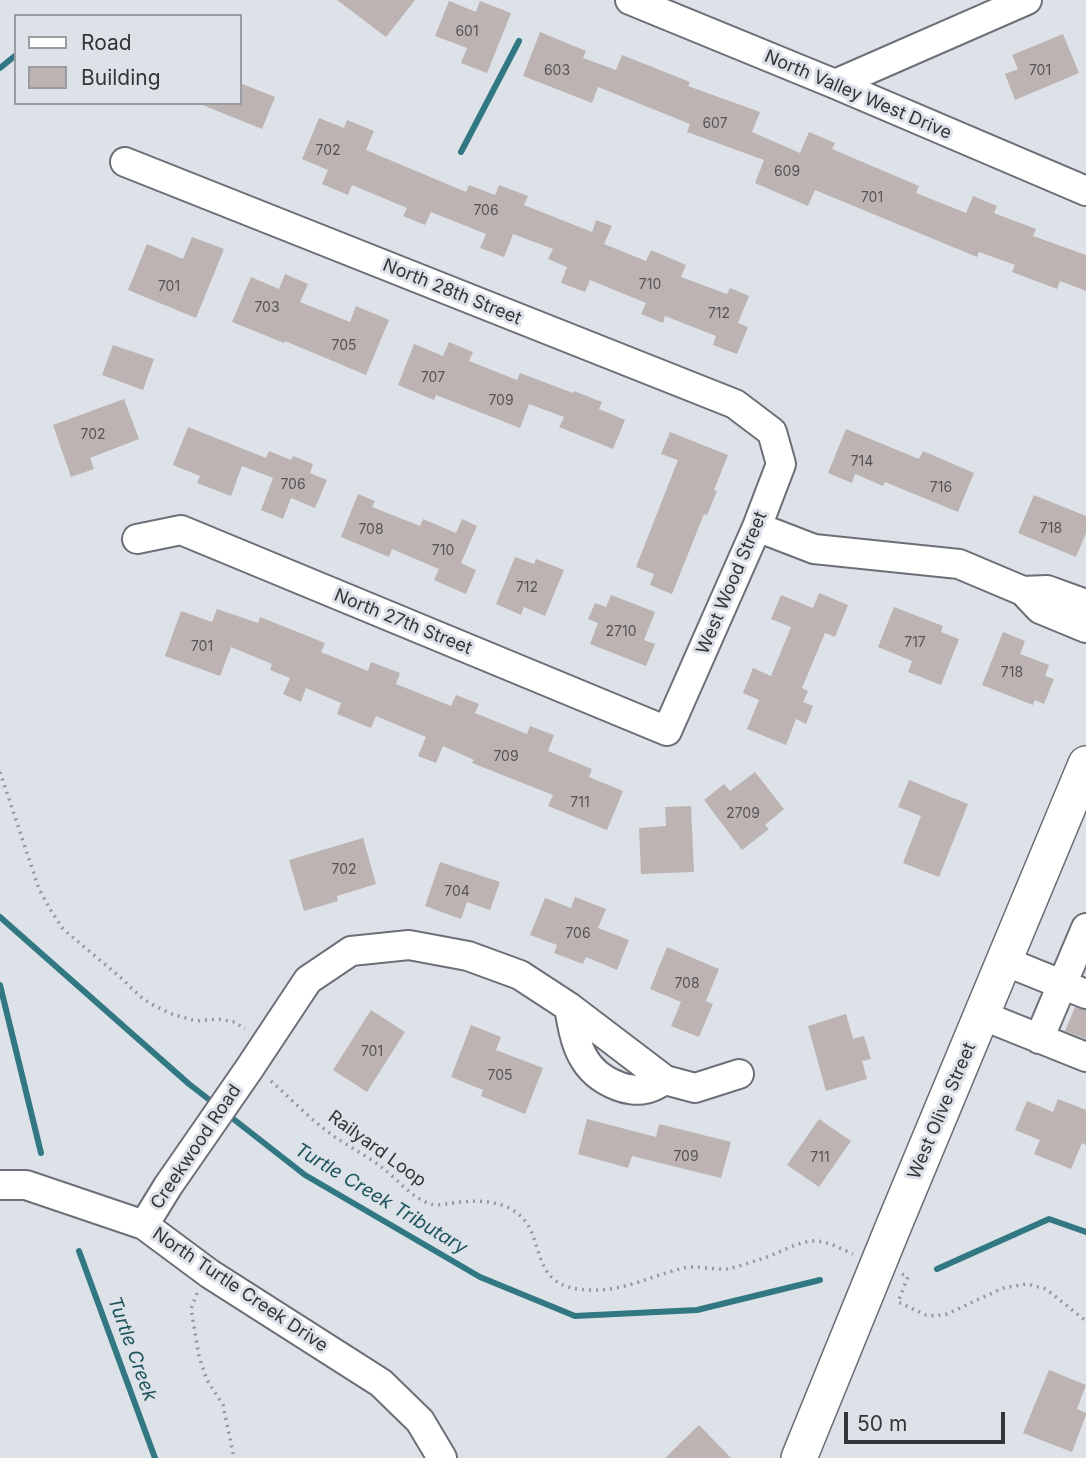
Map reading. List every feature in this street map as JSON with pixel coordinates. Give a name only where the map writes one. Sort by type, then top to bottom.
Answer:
[{"type":"main road","name":"West Olive Street","points":[[799,1458],[1086,764]]},
{"type":"street","name":"North Valley West Drive","points":[[630,0],[1086,191]]},
{"type":"street","points":[[835,84],[1027,0]]},
{"type":"street","name":"North 28th Street","points":[[125,162],[734,404],[772,432]]},
{"type":"street","name":"West Wood Street","points":[[667,731],[757,527],[781,464],[772,432]]},
{"type":"street","points":[[757,527],[814,549],[959,564],[1023,591],[1040,609],[1086,628]]},
{"type":"street","name":"North 27th Street","points":[[137,540],[181,530],[667,731]]},
{"type":"street","points":[[1023,591],[1047,590],[1086,604]]},
{"type":"street","points":[[1039,1039],[1074,989],[1086,928]]},
{"type":"street","name":"Creekwood Road","points":[[144,1225],[191,1152],[257,1072],[308,980],[351,951],[409,945],[468,956],[520,975],[569,1007],[665,1080]]},
{"type":"street","points":[[1004,961],[1074,989]]},
{"type":"street","points":[[569,1007],[575,1040],[586,1064],[605,1081],[624,1088],[645,1089],[665,1080],[695,1088],[739,1074]]},
{"type":"street","points":[[981,1016],[1086,1057]]},
{"type":"street","name":"North Turtle Creek Drive","points":[[0,1185],[26,1185],[144,1225],[210,1274],[381,1383],[420,1420],[442,1458]]},
{"type":"path","points":[[0,772],[39,889],[63,929],[143,999],[155,1006],[196,1021],[218,1018],[234,1022],[251,1032]]},
{"type":"path","name":"Railyard Loop","points":[[257,1072],[335,1137],[382,1168],[424,1201],[433,1205],[478,1200],[510,1208],[521,1216],[529,1227],[546,1273],[569,1288],[603,1290],[648,1280],[688,1267],[727,1269],[812,1241],[822,1241],[853,1254]]},
{"type":"path","points":[[908,1277],[898,1302],[926,1315],[947,1314],[1003,1288],[1027,1284],[1046,1289],[1086,1321]]},
{"type":"path","points":[[196,1294],[191,1309],[199,1356],[207,1380],[223,1405],[234,1458]]},
{"type":"building","points":[[337,0],[415,0],[386,37]]},
{"type":"building","points":[[449,1],[476,12],[480,1],[511,13],[487,73],[461,63],[467,48],[435,36]]},
{"type":"building","points":[[540,32],[586,51],[583,58],[616,70],[622,55],[690,82],[688,86],[760,112],[752,132],[800,153],[809,132],[835,143],[832,149],[919,186],[916,193],[966,213],[973,196],[997,206],[994,213],[1036,229],[1033,236],[1086,255],[1086,291],[1060,281],[1057,289],[1012,272],[1015,265],[979,252],[977,257],[815,190],[808,206],[755,183],[764,160],[687,132],[690,124],[598,87],[592,103],[523,76]]},
{"type":"building","points":[[1063,34],[1079,73],[1015,100],[1005,74],[1018,69],[1012,55]]},
{"type":"building","points":[[242,84],[275,97],[262,129],[202,105],[242,105]]},
{"type":"building","points":[[319,118],[344,128],[347,120],[374,131],[366,150],[466,192],[469,185],[495,195],[499,185],[528,196],[524,205],[592,232],[596,220],[612,226],[604,244],[646,261],[651,250],[686,265],[681,277],[727,294],[730,288],[749,296],[738,323],[748,327],[737,354],[713,345],[716,336],[665,316],[663,323],[641,314],[646,303],[590,280],[585,292],[561,283],[567,267],[548,259],[553,249],[513,234],[504,257],[480,248],[486,234],[431,212],[425,225],[403,216],[407,208],[352,185],[348,195],[322,184],[328,170],[302,159]]},
{"type":"building","points":[[192,237],[224,249],[196,318],[128,290],[147,244],[183,259]]},
{"type":"building","points":[[285,274],[308,284],[300,302],[350,322],[356,306],[389,320],[366,375],[232,322],[251,277],[279,289]]},
{"type":"building","points":[[449,342],[473,352],[469,361],[517,380],[520,373],[602,402],[599,409],[625,420],[613,449],[559,427],[564,417],[529,404],[520,428],[436,395],[434,400],[398,385],[414,344],[443,356]]},
{"type":"building","points":[[113,345],[154,359],[143,390],[102,375]]},
{"type":"building","points":[[124,399],[139,439],[90,458],[94,469],[71,477],[53,425]]},
{"type":"building","points":[[188,427],[266,458],[269,451],[291,460],[293,456],[313,464],[310,473],[327,480],[315,508],[291,498],[283,519],[261,510],[273,478],[242,466],[231,496],[197,483],[200,476],[173,465]]},
{"type":"building","points":[[846,429],[919,459],[923,451],[974,473],[958,512],[885,482],[883,486],[855,474],[852,483],[828,473]]},
{"type":"building","points":[[670,432],[728,455],[714,490],[717,491],[707,515],[704,514],[672,594],[650,585],[654,574],[636,567],[678,460],[661,454]]},
{"type":"building","points":[[358,494],[375,501],[372,507],[420,526],[423,519],[456,533],[462,519],[477,526],[461,563],[476,570],[466,594],[434,580],[439,569],[392,549],[389,557],[341,537]]},
{"type":"building","points":[[1034,495],[1086,516],[1086,533],[1076,557],[1018,533]]},
{"type":"building","points":[[515,557],[534,564],[536,559],[564,570],[545,616],[524,607],[521,615],[496,604]]},
{"type":"building","points":[[819,593],[848,605],[835,637],[825,633],[802,688],[808,691],[803,702],[813,706],[806,724],[796,719],[786,745],[747,729],[759,700],[743,693],[753,668],[771,676],[791,627],[771,619],[781,595],[813,608]]},
{"type":"building","points":[[611,595],[655,612],[644,640],[655,644],[646,666],[590,644],[598,623],[588,619],[595,603],[606,607]]},
{"type":"building","points":[[894,607],[943,626],[941,632],[959,639],[941,685],[908,672],[912,661],[878,647]]},
{"type":"building","points":[[217,609],[258,623],[260,617],[325,643],[321,652],[368,671],[371,662],[400,673],[396,684],[451,706],[456,695],[479,704],[475,713],[527,734],[530,726],[554,735],[548,751],[592,769],[589,777],[623,791],[607,830],[548,806],[553,795],[472,763],[474,760],[443,746],[436,763],[418,756],[426,737],[376,716],[371,728],[337,714],[341,703],[306,688],[301,702],[283,694],[290,678],[270,670],[272,664],[231,647],[220,676],[165,656],[181,611],[212,622]]},
{"type":"building","points":[[1003,632],[1025,641],[1020,654],[1049,665],[1045,676],[1054,679],[1044,704],[1035,700],[1033,705],[982,685]]},
{"type":"building","points":[[755,772],[784,809],[765,825],[769,829],[742,850],[704,800],[724,784],[730,791]]},
{"type":"building","points":[[909,780],[968,804],[939,877],[903,863],[921,816],[898,807]]},
{"type":"building","points":[[691,806],[694,872],[641,874],[639,828],[666,826],[665,807]]},
{"type":"building","points":[[363,838],[376,884],[337,896],[338,901],[304,911],[289,860]]},
{"type":"building","points":[[440,862],[500,882],[490,910],[467,902],[461,919],[425,906]]},
{"type":"building","points":[[575,897],[606,909],[598,928],[629,940],[617,970],[586,957],[583,964],[554,953],[557,945],[530,935],[545,898],[571,908]]},
{"type":"building","points":[[667,947],[719,969],[706,1001],[713,1004],[699,1037],[671,1026],[681,1002],[650,989]]},
{"type":"building","points":[[1075,1007],[1086,1010],[1086,1039],[1065,1031]]},
{"type":"building","points":[[371,1010],[405,1032],[367,1092],[333,1070]]},
{"type":"building","points":[[846,1014],[853,1039],[864,1036],[871,1059],[862,1061],[867,1079],[826,1091],[808,1026]]},
{"type":"building","points":[[471,1025],[501,1037],[496,1050],[543,1068],[525,1114],[481,1096],[483,1090],[451,1077]]},
{"type":"building","points":[[1058,1099],[1086,1110],[1086,1145],[1082,1143],[1071,1169],[1034,1154],[1040,1140],[1015,1130],[1027,1101],[1053,1112]]},
{"type":"building","points":[[587,1119],[656,1137],[659,1124],[731,1142],[721,1178],[632,1156],[628,1168],[578,1154]]},
{"type":"building","points":[[819,1119],[851,1141],[819,1187],[787,1165]]},
{"type":"building","points":[[1049,1370],[1086,1385],[1077,1409],[1086,1415],[1072,1452],[1023,1433]]},
{"type":"building","points":[[699,1425],[731,1458],[665,1458]]},
{"type":"waterway","points":[[461,152],[519,41]]},
{"type":"waterway","points":[[0,68],[14,57]]},
{"type":"waterway","name":"Turtle Creek Tributary","points":[[0,917],[216,1105]]},
{"type":"waterway","name":"Turtle Creek","points":[[0,985],[41,1153]]},
{"type":"waterway","name":"Turtle Creek Tributary","points":[[227,1114],[305,1175],[480,1277],[575,1316],[697,1310],[820,1280]]},
{"type":"waterway","name":"Turtle Creek Tributary","points":[[937,1269],[1049,1219],[1086,1232]]},
{"type":"waterway","name":"Turtle Creek","points":[[79,1251],[155,1458]]}]
